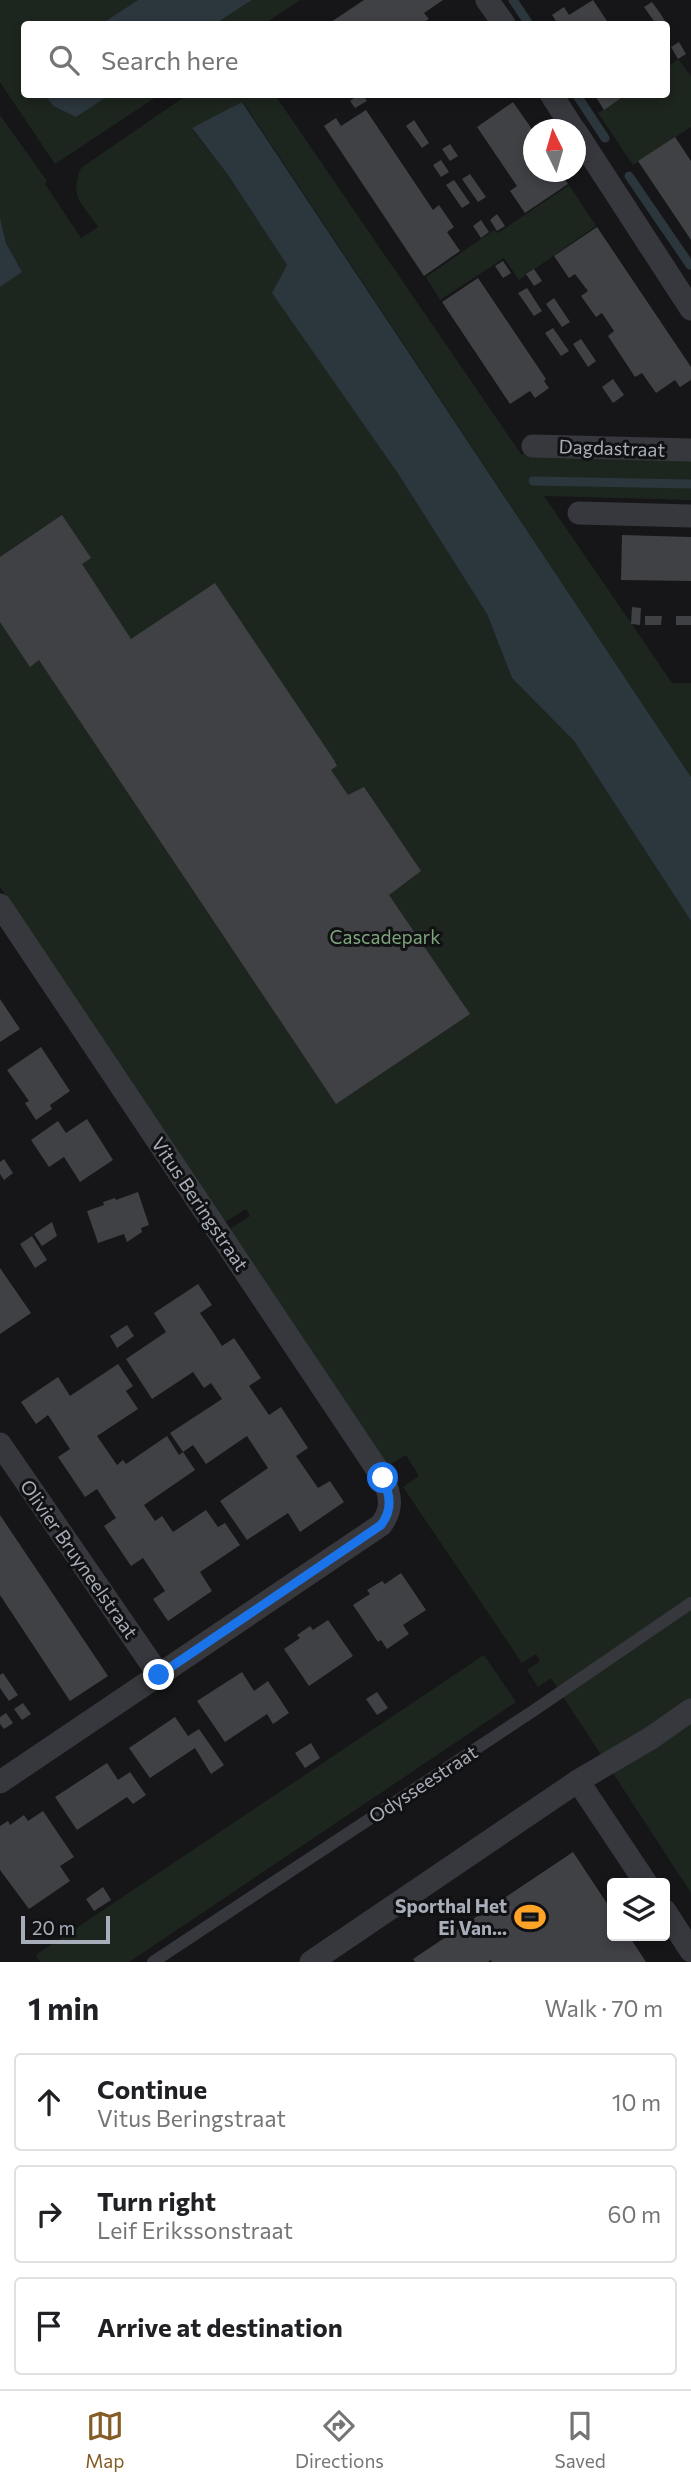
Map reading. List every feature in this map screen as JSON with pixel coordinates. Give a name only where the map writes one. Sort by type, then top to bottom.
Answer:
[{"type":"street","points":[[487,0],[502,21]]},
{"type":"street","points":[[554,98],[567,119]]},
{"type":"street","points":[[586,148],[691,309]]},
{"type":"street","name":"Dagdastraat","points":[[533,446],[691,450]]},
{"type":"street","points":[[579,513],[691,516]]},
{"type":"street","name":"Vitus Beringstraat","points":[[0,905],[383,1478],[389,1492],[390,1506],[381,1525],[159,1675]]},
{"type":"street","name":"Olivier Bruyneelstraat","points":[[0,1444],[159,1675]]},
{"type":"street","points":[[0,1782],[159,1675]]},
{"type":"street","points":[[311,1962],[579,1781],[651,1738],[691,1710]]},
{"type":"street","points":[[579,1781],[643,1878]]},
{"type":"street","points":[[670,1919],[691,1951]]},
{"type":"lane","name":"Odysseestraat","points":[[153,1962],[691,1603]]},
{"type":"green space","points":[[0,0],[138,0],[106,21],[21,21],[21,98],[47,98],[53,106],[76,117],[105,98],[154,98],[55,164],[0,82]]},
{"type":"green space","points":[[252,0],[300,0],[268,21],[220,21]]},
{"type":"green space","points":[[678,59],[691,76],[691,127],[633,165],[598,113],[622,98],[670,98],[670,66]]},
{"type":"green space","name":"Cascadepark","points":[[183,98],[277,98],[521,454],[691,459],[691,500],[544,496],[672,683],[691,683],[691,777],[243,102],[192,129],[228,175],[287,265],[397,472],[487,614],[512,678],[574,741],[691,921],[691,1893],[551,1678],[538,1687],[527,1670],[540,1661],[536,1654],[522,1663],[403,1487],[419,1476],[406,1455],[388,1466],[230,1229],[250,1216],[246,1209],[225,1222],[0,887],[0,287],[21,272],[6,243],[0,217],[0,115],[47,181],[45,184],[81,238],[98,227],[77,193],[81,168]]},
{"type":"green space","points":[[569,185],[596,226],[519,280],[504,258],[440,300],[426,277],[494,230],[498,233]]},
{"type":"green space","points":[[484,1655],[516,1702],[129,1962],[40,1962],[36,1955]]},
{"type":"shaded area","points":[[138,0],[252,0],[220,21],[106,21]]},
{"type":"shaded area","points":[[47,98],[105,98],[76,117],[53,106]]},
{"type":"shaded area","points":[[242,102],[691,777],[691,921],[574,741],[512,678],[487,614],[397,472],[272,293],[287,265],[228,175],[192,128]]},
{"type":"shaded area","points":[[0,217],[6,243],[22,272],[0,287]]},
{"type":"building","points":[[364,0],[443,0],[424,13],[429,19],[425,21],[332,21]]},
{"type":"building","points":[[593,0],[607,21],[556,21],[552,15],[564,7],[569,15]]},
{"type":"building","points":[[652,2],[665,21],[654,21],[644,7]]},
{"type":"building","points":[[679,42],[686,54],[678,59],[671,47]]},
{"type":"building","points":[[354,98],[365,98],[367,101],[355,108],[350,101]]},
{"type":"building","points":[[596,98],[621,98],[604,110]]},
{"type":"building","points":[[513,102],[525,119],[523,182],[568,184],[525,213],[510,191],[517,186],[477,127]]},
{"type":"building","points":[[366,110],[433,210],[439,205],[454,227],[447,232],[460,251],[424,276],[324,126],[336,118],[341,126]]},
{"type":"building","points":[[414,120],[429,143],[422,148],[406,126]]},
{"type":"building","points":[[675,137],[691,161],[691,240],[638,161]]},
{"type":"building","points":[[450,144],[458,156],[450,161],[442,149]]},
{"type":"building","points":[[441,160],[449,172],[441,177],[433,165]]},
{"type":"building","points":[[470,174],[486,197],[478,202],[462,179]]},
{"type":"building","points":[[454,180],[470,203],[462,208],[446,185]]},
{"type":"building","points":[[497,214],[505,226],[497,231],[490,220]]},
{"type":"building","points":[[481,220],[489,232],[481,238],[473,226]]},
{"type":"building","points":[[597,227],[691,367],[691,380],[680,387],[675,380],[656,393],[642,373],[635,377],[608,336],[614,331],[602,313],[596,317],[581,296],[588,291],[575,274],[569,278],[554,256]]},
{"type":"building","points":[[503,261],[511,273],[503,278],[495,266]]},
{"type":"building","points":[[534,269],[542,281],[534,286],[526,274]]},
{"type":"building","points":[[478,278],[546,379],[544,381],[549,388],[535,398],[530,391],[510,404],[442,302]]},
{"type":"building","points":[[527,288],[542,311],[534,316],[518,293]]},
{"type":"building","points":[[554,298],[570,322],[562,327],[546,304]]},
{"type":"building","points":[[553,328],[569,351],[561,356],[545,333]]},
{"type":"building","points":[[581,339],[596,361],[588,367],[573,344]]},
{"type":"building","points":[[613,379],[624,395],[613,403],[602,387]]},
{"type":"building","points":[[62,515],[91,558],[82,564],[131,639],[215,583],[334,760],[337,766],[331,770],[348,795],[364,787],[421,871],[389,895],[470,1014],[336,1104],[39,660],[30,667],[0,622],[0,557]]},
{"type":"building","points":[[622,535],[691,537],[691,581],[621,580]]},
{"type":"building","points":[[632,607],[641,608],[640,625],[631,624]]},
{"type":"building","points":[[645,616],[662,616],[661,625],[645,625]]},
{"type":"building","points":[[676,616],[691,616],[691,625],[676,625]]},
{"type":"building","points":[[0,999],[20,1029],[0,1042]]},
{"type":"building","points":[[41,1047],[70,1091],[50,1105],[52,1109],[36,1120],[25,1103],[29,1101],[7,1070]]},
{"type":"building","points":[[87,1119],[113,1160],[80,1182],[64,1157],[49,1167],[31,1140],[58,1121],[66,1133]]},
{"type":"building","points":[[4,1159],[13,1173],[4,1180],[0,1174],[0,1162]]},
{"type":"building","points":[[138,1192],[149,1225],[141,1228],[142,1232],[127,1242],[124,1234],[98,1243],[87,1211],[104,1205],[103,1202]]},
{"type":"building","points":[[52,1222],[57,1236],[42,1246],[34,1234]]},
{"type":"building","points":[[32,1236],[47,1260],[35,1268],[20,1244]]},
{"type":"building","points":[[0,1268],[31,1313],[0,1334]]},
{"type":"building","points":[[198,1284],[212,1305],[200,1313],[222,1346],[234,1338],[261,1378],[249,1386],[269,1415],[281,1407],[308,1448],[296,1456],[318,1488],[330,1481],[344,1502],[300,1532],[288,1513],[247,1540],[220,1501],[268,1468],[247,1436],[206,1464],[193,1445],[183,1452],[170,1433],[222,1399],[211,1383],[204,1388],[193,1372],[152,1399],[126,1359],[166,1332],[154,1313]]},
{"type":"building","points":[[127,1325],[134,1336],[117,1348],[110,1336]]},
{"type":"building","points":[[118,1364],[133,1386],[126,1391],[138,1409],[97,1436],[117,1465],[123,1460],[126,1464],[167,1436],[179,1455],[183,1452],[195,1470],[144,1505],[155,1521],[162,1516],[173,1532],[206,1510],[218,1527],[225,1523],[240,1545],[200,1572],[212,1591],[168,1621],[153,1599],[165,1591],[143,1558],[131,1566],[104,1526],[116,1518],[97,1489],[85,1497],[58,1457],[70,1449],[48,1415],[36,1424],[21,1402],[58,1377],[70,1396]]},
{"type":"building","points":[[0,1515],[108,1676],[70,1701],[0,1595]]},
{"type":"building","points":[[401,1573],[426,1610],[403,1625],[409,1634],[387,1649],[381,1640],[378,1642],[353,1605],[370,1594],[367,1590],[382,1581],[385,1584]]},
{"type":"building","points":[[328,1620],[353,1656],[309,1686],[284,1649],[300,1638],[297,1635],[310,1626],[313,1630]]},
{"type":"building","points":[[242,1672],[254,1691],[268,1681],[289,1713],[273,1724],[267,1714],[225,1742],[197,1701]]},
{"type":"building","points":[[3,1673],[18,1695],[9,1701],[0,1688],[0,1675]]},
{"type":"building","points":[[377,1692],[388,1708],[377,1715],[366,1699]]},
{"type":"building","points":[[23,1703],[31,1714],[22,1720],[14,1709]]},
{"type":"building","points":[[6,1713],[13,1723],[4,1729],[0,1724],[0,1717]]},
{"type":"building","points":[[175,1717],[188,1736],[199,1729],[224,1765],[211,1774],[195,1748],[150,1778],[129,1748]]},
{"type":"building","points":[[311,1743],[320,1758],[305,1768],[295,1753]]},
{"type":"building","points":[[107,1763],[118,1780],[130,1772],[146,1795],[133,1804],[127,1797],[77,1830],[55,1797]]},
{"type":"building","points":[[43,1811],[74,1857],[60,1866],[70,1881],[29,1909],[0,1870],[0,1826],[8,1821],[10,1825],[24,1815],[28,1821]]},
{"type":"building","points":[[573,1852],[607,1903],[607,1941],[632,1941],[646,1962],[415,1962],[413,1959]]},
{"type":"building","points":[[103,1887],[111,1900],[94,1911],[86,1899]]},
{"type":"waterway","points":[[513,0],[527,21]]},
{"type":"waterway","points":[[579,98],[605,138]]},
{"type":"waterway","points":[[629,176],[690,265]]},
{"type":"waterway","points":[[533,481],[691,484]]},
{"type":"place","name":"Sporthal Het Ei Van...","points":[[530,1917]]},
{"type":"route","points":[[159,1675],[381,1525],[390,1506],[389,1492],[383,1478]]}]
